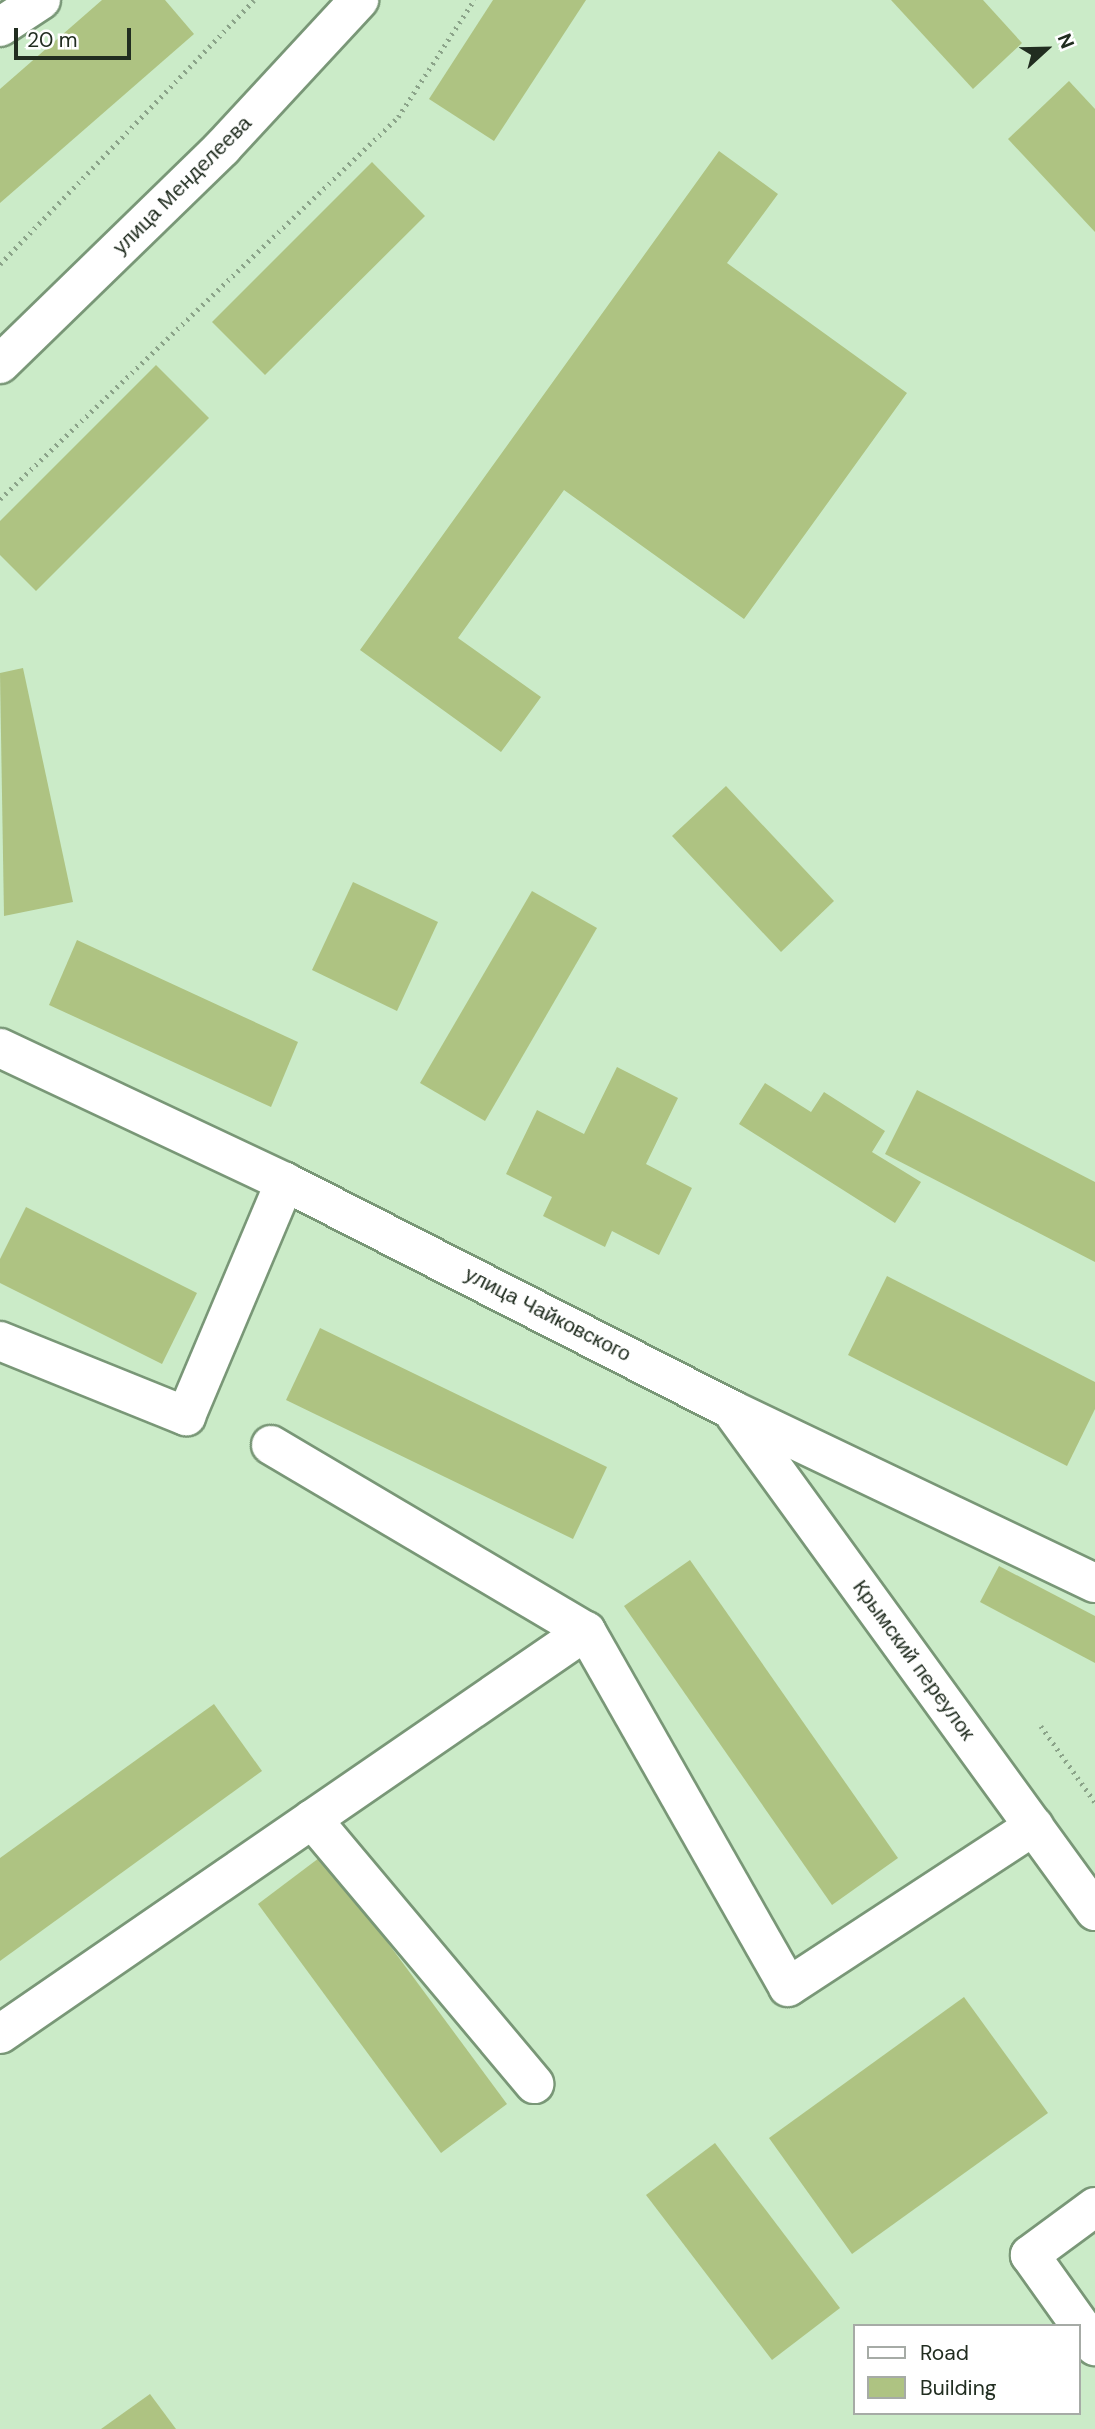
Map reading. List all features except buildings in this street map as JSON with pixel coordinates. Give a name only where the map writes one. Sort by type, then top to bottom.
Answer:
[{"type":"street","points":[[0,27],[41,0]]},
{"type":"street","name":"улица Менделеева","points":[[0,364],[222,148],[359,0]]},
{"type":"street","name":"улица Чайковского","points":[[0,1048],[285,1182],[732,1410],[1095,1583]]},
{"type":"street","points":[[0,1341],[186,1416],[285,1182]]},
{"type":"street","name":"Крымский переулок","points":[[732,1410],[1095,1911]]},
{"type":"street","points":[[271,1445],[586,1631],[788,1987],[1034,1826]]},
{"type":"street","points":[[0,2034],[586,1631]]},
{"type":"street","points":[[312,1819],[534,2084]]},
{"type":"street","points":[[1079,2324],[1030,2255],[1095,2207]]},
{"type":"street","points":[[1081,2326],[1095,2346]]},
{"type":"path","points":[[0,264],[254,0]]},
{"type":"path","points":[[0,499],[398,117],[474,0]]},
{"type":"path","points":[[1041,1726],[1095,1802]]}]
